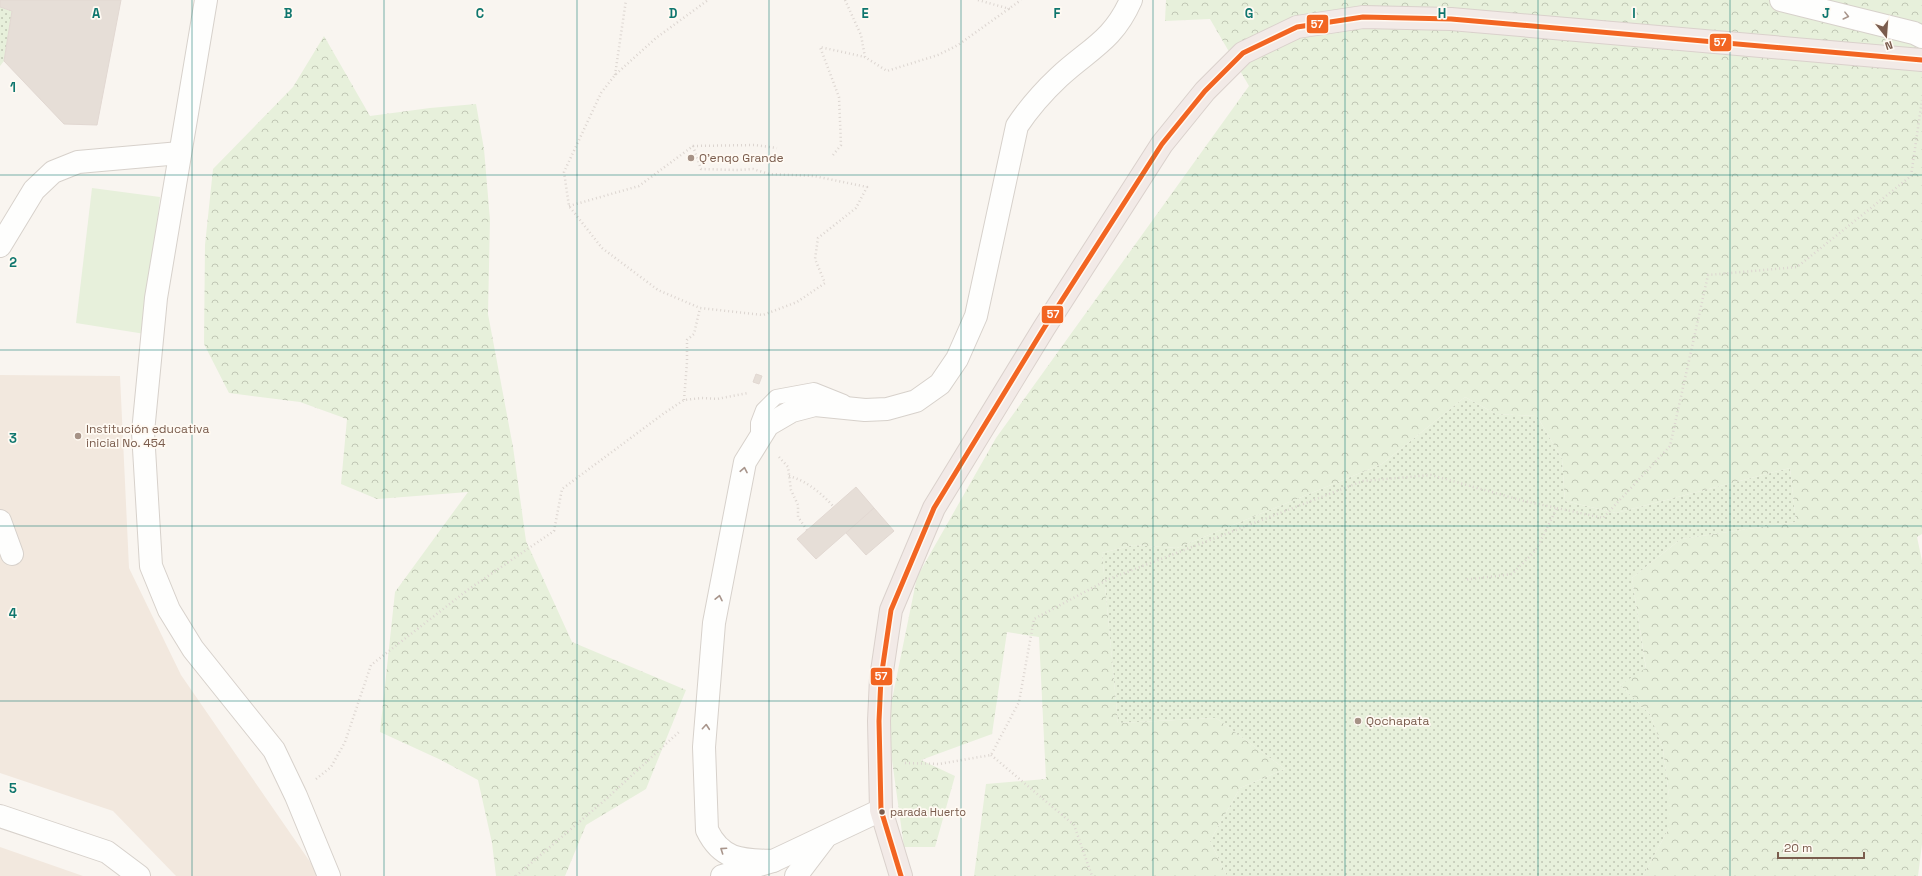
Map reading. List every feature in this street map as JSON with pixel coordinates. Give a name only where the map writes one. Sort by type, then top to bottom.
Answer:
[{"type":"highway","points":[[901,876],[881,810],[881,678],[891,610],[934,508],[1044,328],[1162,144],[1205,91],[1243,53],[1297,27],[1363,16],[1451,19],[1922,60]]},
{"type":"street","points":[[206,0],[156,298],[143,432],[151,566],[169,610],[193,649],[274,750],[296,796],[329,876]]},
{"type":"street","points":[[774,860],[740,860],[721,850],[712,841],[707,830],[704,747],[714,623],[745,462],[767,446],[768,425],[792,411],[815,405],[864,410],[887,409],[916,401],[940,384],[957,359],[976,316],[1017,126],[1031,106],[1059,76],[1103,42],[1124,16],[1131,0]]},
{"type":"street","points":[[1780,0],[1914,33],[1922,37]]},
{"type":"street","points":[[0,246],[34,190],[53,172],[78,162],[180,153]]},
{"type":"street","points":[[0,521],[12,554]]},
{"type":"street","points":[[722,876],[774,860],[881,810]]},
{"type":"street","points":[[0,816],[107,852],[139,876]]},
{"type":"street","points":[[796,876],[826,836]]},
{"type":"path","points":[[615,75],[626,0]]},
{"type":"path","points":[[693,146],[701,168],[738,170],[753,169],[769,174],[814,176],[867,187],[856,208],[818,238],[815,260],[825,283],[797,302],[763,315],[700,308],[658,290],[602,248],[569,206],[564,172],[601,93],[615,75],[656,38],[708,0]]},
{"type":"path","points":[[845,0],[861,35],[865,57]]},
{"type":"path","points":[[978,0],[1010,9]]},
{"type":"path","points":[[833,155],[841,145],[839,97],[820,47],[865,57],[887,71],[938,55],[958,45],[1021,0]]},
{"type":"path","points":[[991,755],[1019,702],[1034,619],[1109,579],[1363,481],[1431,475],[1524,501],[1603,518],[1670,446],[1708,275],[1797,267],[1911,176],[1922,100]]},
{"type":"path","points":[[569,206],[639,186],[693,146],[755,145],[777,148]]},
{"type":"path","points":[[684,400],[687,340],[694,334],[700,308]]},
{"type":"path","points":[[296,796],[331,768],[344,742],[371,665],[469,589],[554,531],[562,489],[684,400],[702,398],[717,399],[750,393]]},
{"type":"path","points":[[767,446],[788,467],[791,490],[798,505],[798,517],[807,530]]},
{"type":"path","points":[[789,476],[799,479],[822,494],[834,506]]},
{"type":"path","points":[[1464,580],[1512,574],[1536,550],[1557,508]]},
{"type":"path","points":[[516,876],[605,800],[690,722],[706,720]]},
{"type":"path","points":[[880,751],[902,762],[939,764],[991,755],[1074,825],[1092,876]]},
{"type":"shaded area","points":[[0,375],[120,376],[129,568],[181,675],[315,869],[317,876],[176,876],[113,811],[0,773],[0,555],[19,560],[0,512]]},
{"type":"shaded area","points":[[0,847],[83,876],[0,876]]},
{"type":"green space","points":[[1166,0],[1922,0],[1922,534],[1917,537],[1922,561],[1922,844],[1918,876],[1643,876],[1669,828],[1669,796],[1663,749],[1650,714],[1620,685],[1646,668],[1632,578],[1681,539],[1796,522],[1790,468],[1616,513],[1565,501],[1562,459],[1537,416],[1496,414],[1465,397],[1382,464],[1177,548],[1133,545],[1102,553],[1118,723],[1216,718],[1285,769],[1240,788],[1210,841],[1227,876],[974,876],[986,784],[1046,779],[1039,637],[1007,632],[992,734],[921,760],[955,776],[935,847],[904,847],[887,724],[917,577],[996,438],[1249,86],[1210,19],[1165,21]]},
{"type":"green space","points":[[0,7],[12,11],[4,61],[0,66]]},
{"type":"green space","points":[[324,36],[370,116],[476,104],[484,149],[490,220],[488,314],[513,447],[526,541],[572,642],[686,690],[646,789],[586,825],[565,876],[496,876],[492,843],[478,780],[441,760],[380,732],[395,592],[468,492],[377,499],[341,484],[347,419],[300,402],[229,393],[204,344],[205,245],[213,169],[293,87]]},
{"type":"green space","points":[[92,188],[160,197],[145,334],[76,323]]},
{"type":"green space","points":[[1465,397],[1496,414],[1537,416],[1562,459],[1565,501],[1616,513],[1790,468],[1796,522],[1681,539],[1632,578],[1646,669],[1620,685],[1650,714],[1663,749],[1669,796],[1669,828],[1643,876],[1227,876],[1210,841],[1240,788],[1285,769],[1216,718],[1118,723],[1102,553],[1133,545],[1177,548],[1382,464]]},
{"type":"building","points":[[0,0],[121,0],[97,125],[64,124],[4,61],[12,11],[0,7]]},
{"type":"building","points":[[756,374],[762,376],[759,384],[753,382]]},
{"type":"building","points":[[856,487],[874,508],[816,559],[797,539]]},
{"type":"building","points":[[874,508],[894,531],[866,555],[846,533]]},
{"type":"transit line","name":"57","points":[[901,876],[881,810],[879,721],[881,678],[891,610],[934,508],[1044,328],[1162,144],[1205,91],[1243,53],[1297,27],[1363,17],[1451,19],[1922,60]]},
{"type":"place","name":"Q'enqo Grande","points":[[691,158]]},
{"type":"place","name":"Institución educativa inicial No. 454","points":[[78,436]]},
{"type":"place","name":"Qochapata","points":[[1358,721]]},
{"type":"place","name":"parada Huerto","points":[[882,812]]}]
